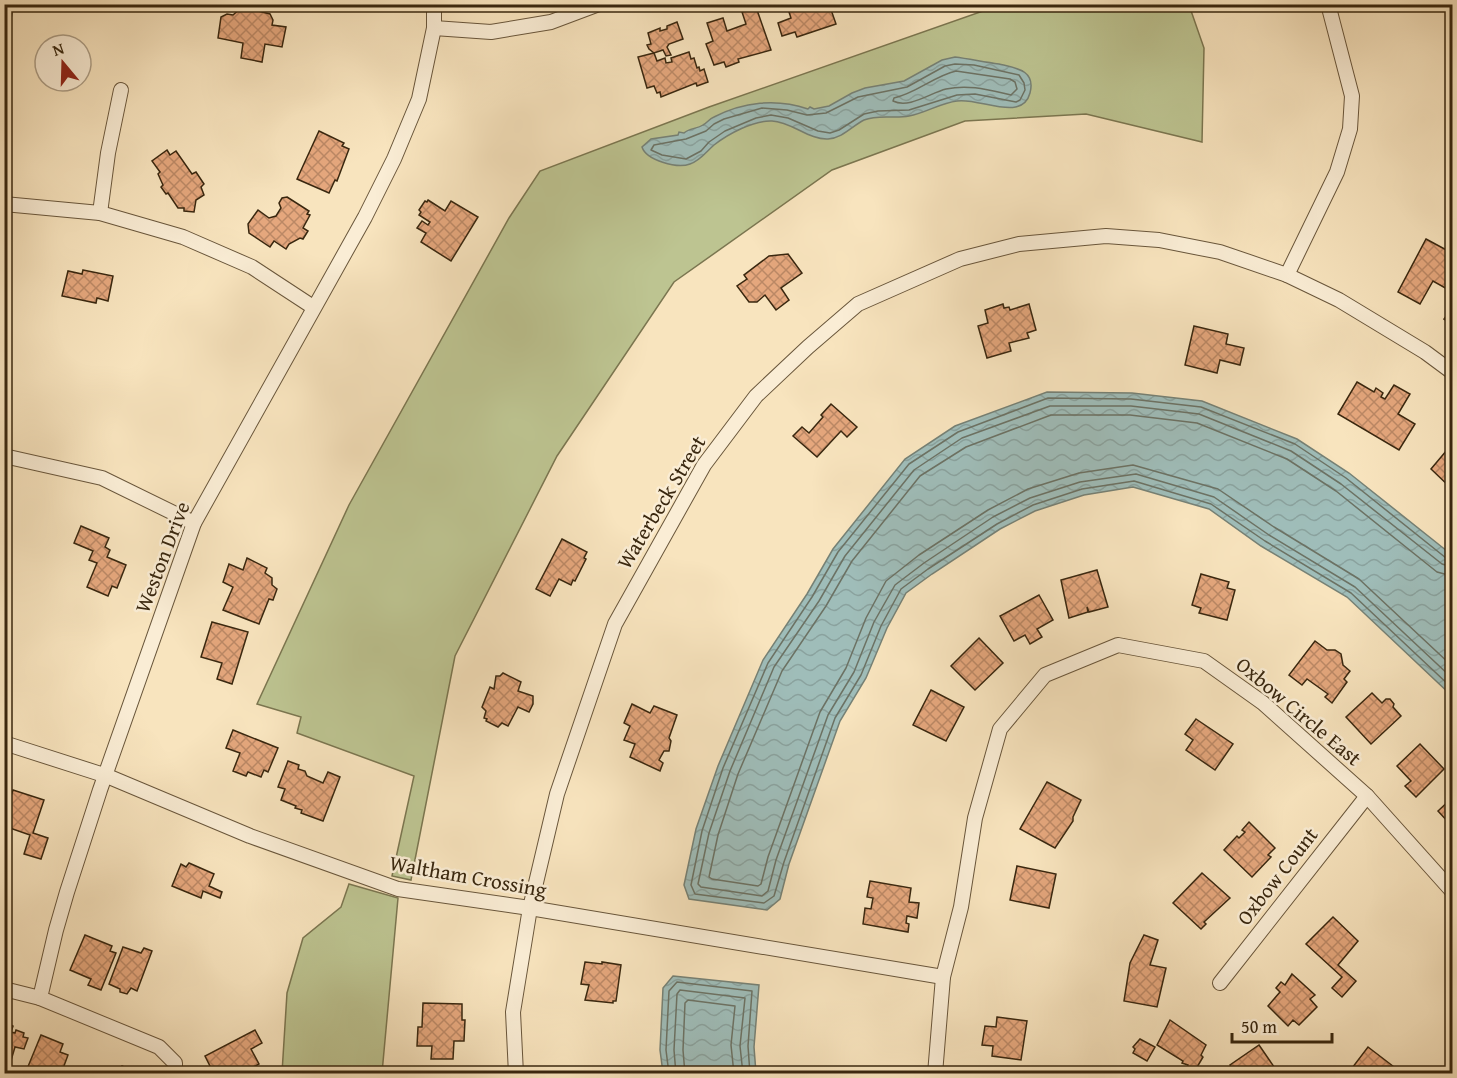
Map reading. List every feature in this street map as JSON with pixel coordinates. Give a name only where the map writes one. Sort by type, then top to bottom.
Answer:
[{"type":"street","name":"Weston Drive","points":[[40,999],[61,911],[194,523],[365,217],[394,159],[420,99],[434,28],[434,4]]},
{"type":"street","points":[[434,28],[491,32],[551,22],[599,4]]},
{"type":"street","points":[[1287,275],[1337,172],[1350,129],[1352,96],[1328,4]]},
{"type":"street","points":[[100,213],[108,153],[121,90]]},
{"type":"street","points":[[4,204],[100,213],[183,237],[252,267],[313,307]]},
{"type":"street","name":"Waterbeck Street","points":[[516,1074],[513,1012],[530,908],[557,794],[615,624],[704,465],[756,396],[858,304],[960,259],[1019,244],[1106,236],[1159,240],[1220,252],[1287,275],[1339,300],[1425,352],[1452,372]]},
{"type":"street","points":[[4,456],[102,478],[194,523]]},
{"type":"street","name":"Oxbow Circle East","points":[[935,1074],[944,977],[961,907],[975,818],[1000,729],[1046,675],[1118,645],[1204,661],[1263,704],[1367,796],[1452,891]]},
{"type":"street","name":"Waltham Crossing","points":[[4,743],[107,776],[250,836],[398,889],[530,908],[944,977]]},
{"type":"street","name":"Oxbow Count","points":[[1220,983],[1367,796]]},
{"type":"street","points":[[4,989],[40,999],[159,1047],[175,1063],[175,1074]]},
{"type":"green space","points":[[4,5],[14,5],[5,45]]},
{"type":"green space","points":[[1000,5],[1189,5],[1204,48],[1202,142],[1086,114],[965,121],[832,170],[674,282],[557,456],[455,656],[411,880],[392,876],[414,776],[297,733],[301,717],[257,704],[349,505],[509,218],[540,171],[709,107]]},
{"type":"green space","points":[[349,884],[398,898],[382,1073],[282,1073],[287,993],[303,938],[341,907]]},
{"type":"water","points":[[955,57],[999,64],[1023,71],[1030,79],[1031,85],[1025,102],[1009,108],[966,101],[951,102],[909,116],[870,118],[828,139],[814,137],[787,124],[765,121],[749,125],[726,136],[697,161],[684,165],[670,164],[649,156],[642,147],[651,139],[678,135],[679,132],[684,133],[725,112],[748,105],[772,103],[808,109],[829,106],[865,88],[904,81],[942,60]]},
{"type":"water","points":[[1047,392],[1132,393],[1202,401],[1297,439],[1349,473],[1452,555],[1452,696],[1347,597],[1261,546],[1209,509],[1133,487],[1084,495],[1035,511],[1000,529],[906,593],[887,628],[866,678],[840,721],[789,864],[780,899],[767,910],[689,899],[684,885],[696,829],[718,766],[763,660],[807,594],[833,549],[905,459],[955,426]]},
{"type":"water","points":[[673,976],[759,985],[754,1047],[756,1073],[663,1073],[660,1050],[663,988]]},
{"type":"building","points":[[802,4],[829,4],[836,24],[797,37],[795,32],[782,36],[778,23],[791,18],[788,9]]},
{"type":"building","points":[[242,7],[270,14],[273,20],[272,25],[286,27],[282,47],[265,44],[262,62],[241,58],[243,43],[218,38],[221,17],[227,14],[233,15]]},
{"type":"building","points":[[756,7],[771,50],[738,59],[739,62],[726,67],[724,62],[714,65],[706,44],[713,41],[707,23],[723,18],[727,31],[746,24],[742,12]]},
{"type":"building","points":[[677,22],[683,39],[669,44],[667,47],[671,55],[666,56],[663,50],[654,53],[649,49],[647,45],[651,44],[648,33],[660,28],[660,31],[667,29],[667,26]]},
{"type":"building","points":[[689,52],[697,68],[699,67],[700,71],[704,69],[708,82],[697,86],[696,83],[661,97],[660,92],[657,93],[654,86],[647,88],[638,57],[654,53],[657,61],[665,58],[666,63],[672,62],[671,58]]},
{"type":"building","points":[[319,131],[344,143],[342,146],[349,149],[337,181],[335,180],[329,193],[297,179]]},
{"type":"building","points":[[167,150],[170,155],[176,151],[192,174],[196,172],[204,184],[201,187],[204,195],[196,200],[194,212],[178,208],[161,187],[163,185],[158,174],[160,172],[152,161]]},
{"type":"building","points":[[287,197],[309,211],[307,214],[310,215],[303,228],[308,231],[303,239],[300,238],[289,244],[286,249],[274,241],[270,247],[249,233],[248,224],[258,210],[269,218],[276,216],[281,208],[279,203],[282,198]]},
{"type":"building","points":[[428,200],[445,211],[451,201],[478,217],[451,261],[421,242],[426,233],[417,228],[422,221],[428,225],[430,222],[419,215],[421,212],[419,210]]},
{"type":"building","points":[[1426,239],[1452,253],[1452,279],[1447,289],[1433,281],[1420,304],[1398,292]]},
{"type":"building","points":[[4,247],[6,247],[6,277],[4,277]]},
{"type":"building","points":[[788,254],[802,273],[781,288],[789,300],[776,310],[765,295],[757,302],[749,302],[737,286],[747,279],[744,275],[769,256]]},
{"type":"building","points":[[83,270],[113,276],[108,301],[97,298],[96,303],[62,296],[68,271],[82,274]]},
{"type":"building","points":[[1003,304],[1004,308],[1009,307],[1010,310],[1029,304],[1036,330],[1027,333],[1029,338],[1009,343],[1011,351],[987,358],[978,326],[988,323],[985,310]]},
{"type":"building","points":[[1452,308],[1452,325],[1444,319]]},
{"type":"building","points":[[1194,326],[1228,334],[1226,344],[1244,348],[1240,365],[1220,360],[1217,373],[1185,365]]},
{"type":"building","points":[[1357,382],[1374,392],[1376,388],[1383,393],[1381,397],[1385,399],[1394,385],[1410,394],[1398,414],[1415,424],[1399,450],[1338,414]]},
{"type":"building","points":[[831,404],[857,427],[847,437],[841,431],[817,457],[793,436],[802,427],[809,433]]},
{"type":"building","points":[[1452,444],[1452,489],[1431,469]]},
{"type":"building","points":[[81,526],[109,538],[105,547],[110,550],[107,557],[126,565],[117,588],[112,586],[108,596],[87,587],[97,563],[89,560],[93,551],[74,543]]},
{"type":"building","points":[[562,539],[587,552],[584,558],[586,559],[575,581],[573,580],[571,585],[559,579],[550,596],[536,589]]},
{"type":"building","points":[[247,558],[267,568],[265,573],[272,578],[272,585],[277,589],[273,600],[269,599],[259,624],[223,610],[233,587],[223,582],[229,564],[243,570]]},
{"type":"building","points":[[1097,570],[1108,607],[1089,612],[1087,607],[1088,612],[1069,618],[1061,580]]},
{"type":"building","points":[[1201,574],[1229,582],[1227,588],[1235,590],[1227,620],[1199,613],[1201,608],[1192,605]]},
{"type":"building","points":[[1039,595],[1053,620],[1037,629],[1042,637],[1030,644],[1025,635],[1014,641],[1000,616]]},
{"type":"building","points":[[212,622],[248,632],[232,684],[217,679],[222,663],[201,657]]},
{"type":"building","points":[[979,638],[1003,663],[975,690],[951,666]]},
{"type":"building","points":[[1315,641],[1327,650],[1335,650],[1341,654],[1343,665],[1350,671],[1344,679],[1347,682],[1332,703],[1325,697],[1328,694],[1307,679],[1302,685],[1289,675]]},
{"type":"building","points":[[503,673],[521,682],[518,691],[533,696],[533,704],[529,712],[518,707],[508,726],[502,723],[498,727],[486,721],[487,719],[484,718],[486,711],[482,707],[490,687],[494,689],[496,676]]},
{"type":"building","points":[[931,690],[964,707],[946,741],[913,725]]},
{"type":"building","points":[[1372,693],[1382,703],[1390,699],[1394,704],[1393,707],[1401,716],[1371,744],[1346,717]]},
{"type":"building","points":[[632,704],[650,713],[654,706],[677,715],[669,738],[671,741],[669,751],[664,751],[659,760],[663,763],[660,771],[630,757],[635,744],[624,740],[630,726],[624,723]]},
{"type":"building","points":[[1196,719],[1233,744],[1215,770],[1186,750],[1193,740],[1185,734]]},
{"type":"building","points":[[233,730],[278,748],[268,772],[264,770],[261,777],[248,772],[246,776],[233,771],[240,753],[226,748]]},
{"type":"building","points":[[1420,744],[1444,769],[1416,797],[1405,786],[1411,781],[1397,766]]},
{"type":"building","points":[[288,761],[299,765],[298,769],[305,771],[307,776],[323,783],[328,772],[340,777],[323,821],[301,813],[302,810],[295,808],[296,806],[281,800],[285,789],[278,787]]},
{"type":"building","points":[[1047,782],[1081,800],[1073,821],[1055,848],[1020,829]]},
{"type":"building","points":[[13,790],[44,800],[33,833],[48,838],[41,859],[24,854],[30,835],[4,826],[4,816]]},
{"type":"building","points":[[1452,798],[1452,820],[1449,823],[1438,811]]},
{"type":"building","points":[[1249,822],[1275,848],[1268,855],[1271,857],[1252,877],[1224,850],[1237,836],[1239,838],[1245,832],[1242,830]]},
{"type":"building","points":[[189,863],[214,874],[209,886],[222,892],[220,898],[203,891],[201,898],[172,886],[181,864],[186,867]]},
{"type":"building","points":[[1017,866],[1056,874],[1049,908],[1010,900]]},
{"type":"building","points":[[1202,873],[1230,898],[1204,922],[1206,924],[1201,929],[1173,903]]},
{"type":"building","points":[[870,881],[911,888],[909,902],[919,903],[917,918],[907,916],[908,932],[863,924],[865,908],[871,909],[873,898],[867,897]]},
{"type":"building","points":[[1333,917],[1358,941],[1338,965],[1356,981],[1342,997],[1332,988],[1342,977],[1306,944]]},
{"type":"building","points":[[85,935],[112,946],[110,951],[116,953],[101,990],[88,985],[91,979],[70,970]]},
{"type":"building","points":[[1144,935],[1158,940],[1150,965],[1166,968],[1157,1007],[1124,1001],[1130,963]]},
{"type":"building","points":[[123,947],[141,953],[144,948],[152,951],[137,991],[131,988],[127,994],[109,984]]},
{"type":"building","points":[[585,962],[621,965],[616,1001],[613,1003],[585,1000],[589,985],[581,984]]},
{"type":"building","points":[[1292,974],[1315,995],[1310,999],[1317,1007],[1299,1025],[1293,1020],[1288,1026],[1268,1006],[1280,992],[1276,988],[1281,982],[1285,985]]},
{"type":"building","points":[[423,1003],[462,1004],[462,1020],[465,1020],[464,1041],[454,1041],[453,1059],[431,1059],[432,1046],[417,1046],[418,1027],[422,1027]]},
{"type":"building","points":[[997,1017],[1027,1021],[1021,1060],[992,1056],[993,1046],[982,1045],[985,1026],[996,1027]]},
{"type":"building","points":[[1170,1020],[1206,1045],[1201,1055],[1203,1057],[1193,1074],[1186,1071],[1188,1065],[1157,1045]]},
{"type":"building","points":[[4,1021],[13,1026],[11,1032],[15,1033],[16,1030],[24,1033],[23,1037],[28,1038],[24,1049],[15,1047],[7,1074],[4,1074]]},
{"type":"building","points":[[255,1030],[262,1043],[251,1049],[259,1064],[241,1074],[214,1074],[205,1056]]},
{"type":"building","points":[[41,1035],[63,1044],[60,1052],[68,1055],[61,1074],[32,1074],[33,1071],[27,1069]]},
{"type":"building","points":[[1140,1039],[1155,1047],[1147,1061],[1133,1053],[1135,1049],[1133,1047]]},
{"type":"building","points":[[1259,1045],[1279,1074],[1235,1074],[1230,1065]]},
{"type":"building","points":[[1368,1047],[1402,1074],[1352,1074],[1349,1072]]},
{"type":"building","points":[[122,1066],[140,1074],[118,1074]]},
{"type":"building","points":[[452,1067],[452,1074],[405,1074],[406,1068]]}]
